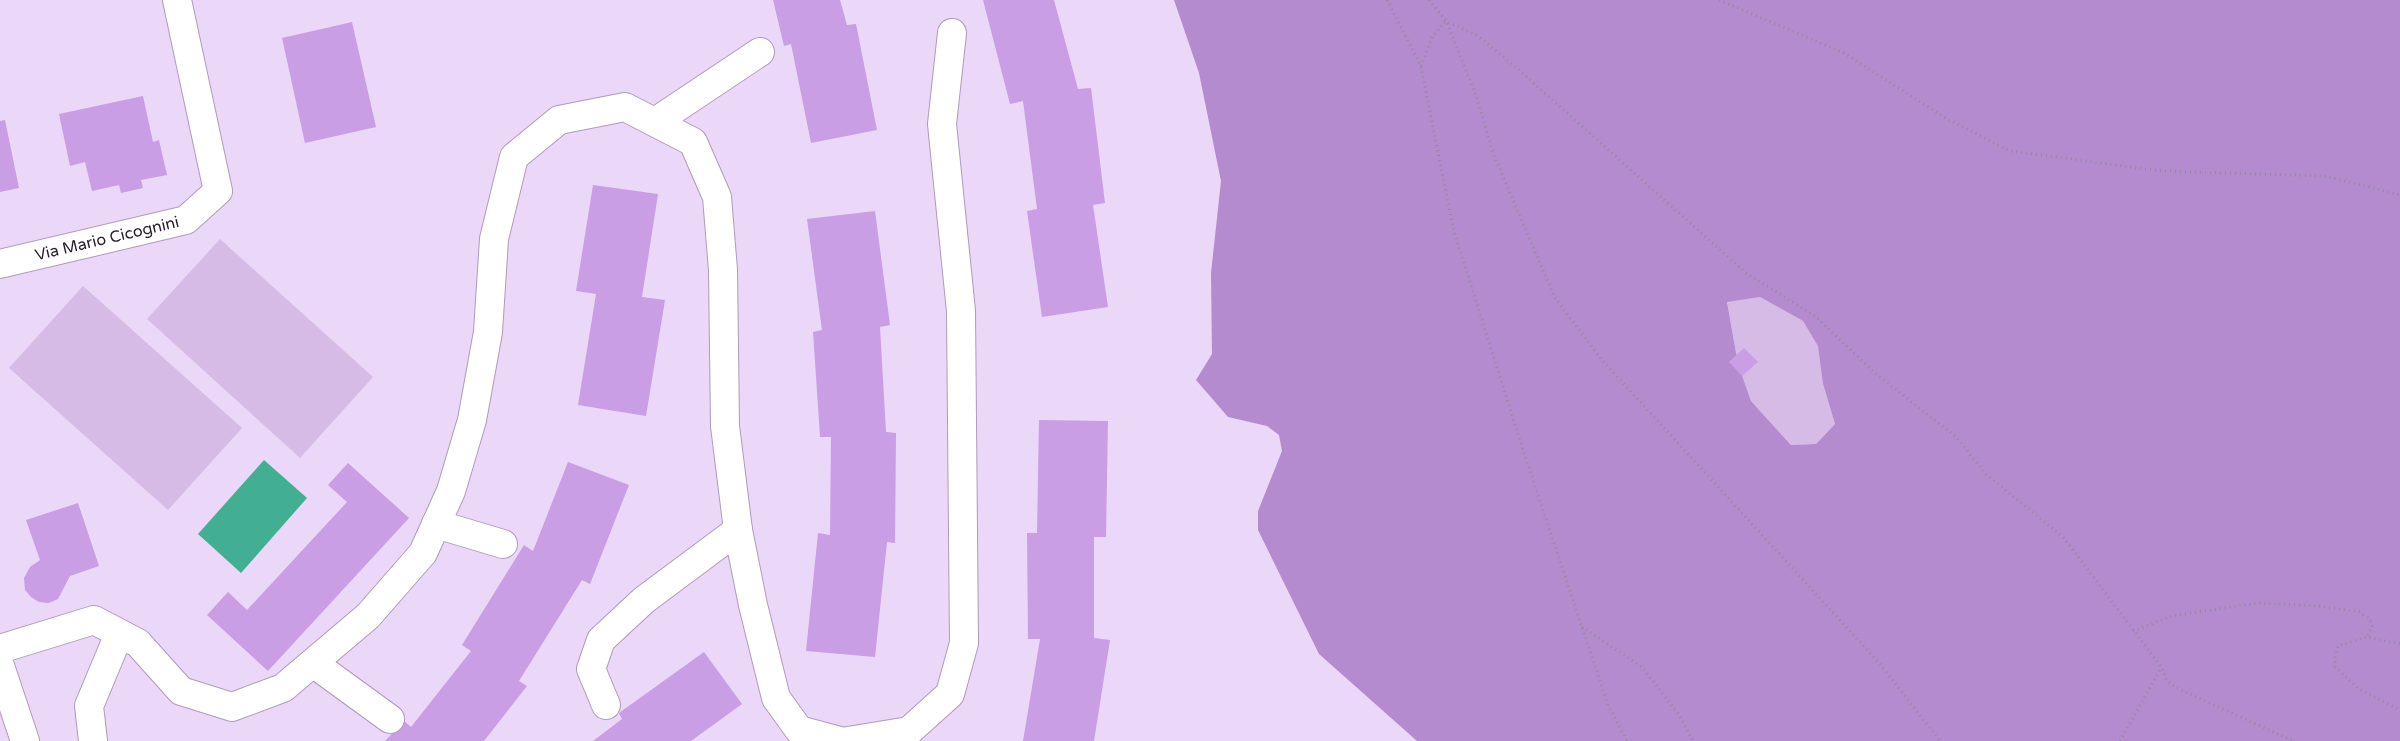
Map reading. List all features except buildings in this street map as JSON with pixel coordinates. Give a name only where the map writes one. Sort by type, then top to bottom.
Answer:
[{"type":"street","name":"Via Mario Cicognini","points":[[0,264],[186,220],[218,191],[177,0]]},
{"type":"street","points":[[848,741],[914,736],[950,694],[964,644],[961,311],[942,124],[952,33]]},
{"type":"street","points":[[655,122],[760,52]]},
{"type":"street","points":[[0,648],[94,620],[138,643],[181,690],[232,708],[283,688],[368,616],[423,553],[451,492],[472,420],[488,332],[494,239],[514,157],[560,120],[625,107],[693,142],[717,196],[722,270],[726,426],[738,530],[753,605],[776,698],[793,735],[840,741]]},
{"type":"street","points":[[436,524],[503,544]]},
{"type":"street","points":[[606,705],[591,669],[601,640],[644,600],[738,530]]},
{"type":"street","points":[[93,741],[89,706],[119,634]]},
{"type":"street","points":[[313,663],[390,718]]},
{"type":"street","points":[[0,666],[25,741]]},
{"type":"path","points":[[1387,0],[1421,66],[1453,228],[1608,706],[1627,741]]},
{"type":"path","points":[[1429,0],[1446,21],[1476,95],[1493,153],[1555,298],[1602,360],[1880,664],[1940,741]]},
{"type":"path","points":[[1719,0],[1844,53],[1947,119],[2010,151],[2162,171],[2326,176],[2400,196]]},
{"type":"path","points":[[1421,66],[1432,37],[1446,21]]},
{"type":"path","points":[[1446,21],[1478,36],[1746,273],[1816,316],[1875,373],[1956,437],[1987,475],[2064,538],[2162,668],[2167,681],[2177,688],[2293,741]]},
{"type":"path","points":[[2133,631],[2172,616],[2233,609],[2257,603],[2319,606],[2359,612],[2370,619],[2372,626],[2367,637]]},
{"type":"path","points":[[1581,626],[1642,667],[1680,716],[1693,741]]},
{"type":"path","points":[[2400,644],[2367,637],[2338,646],[2334,656],[2335,667],[2359,689],[2400,710]]},
{"type":"path","points":[[2120,741],[2162,668]]},
{"type":"shaded area","points":[[1174,0],[2400,0],[2400,741],[1417,741],[1319,654],[1258,530],[1258,511],[1282,451],[1279,435],[1267,426],[1228,417],[1196,380],[1212,354],[1211,273],[1221,181],[1199,73]],"holes":[[[1760,297],[1803,321],[1818,346],[1823,384],[1835,424],[1816,444],[1791,445],[1751,401],[1738,364],[1727,302]]]},
{"type":"shaded area","points":[[220,239],[373,377],[300,458],[147,319]]},
{"type":"shaded area","points":[[83,286],[242,428],[168,510],[9,368]]},
{"type":"shaded area","points":[[1760,297],[1803,321],[1819,346],[1823,384],[1835,424],[1816,444],[1791,445],[1751,401],[1738,364],[1727,301]]},
{"type":"shaded area","points":[[264,460],[307,498],[241,573],[198,534]]}]
